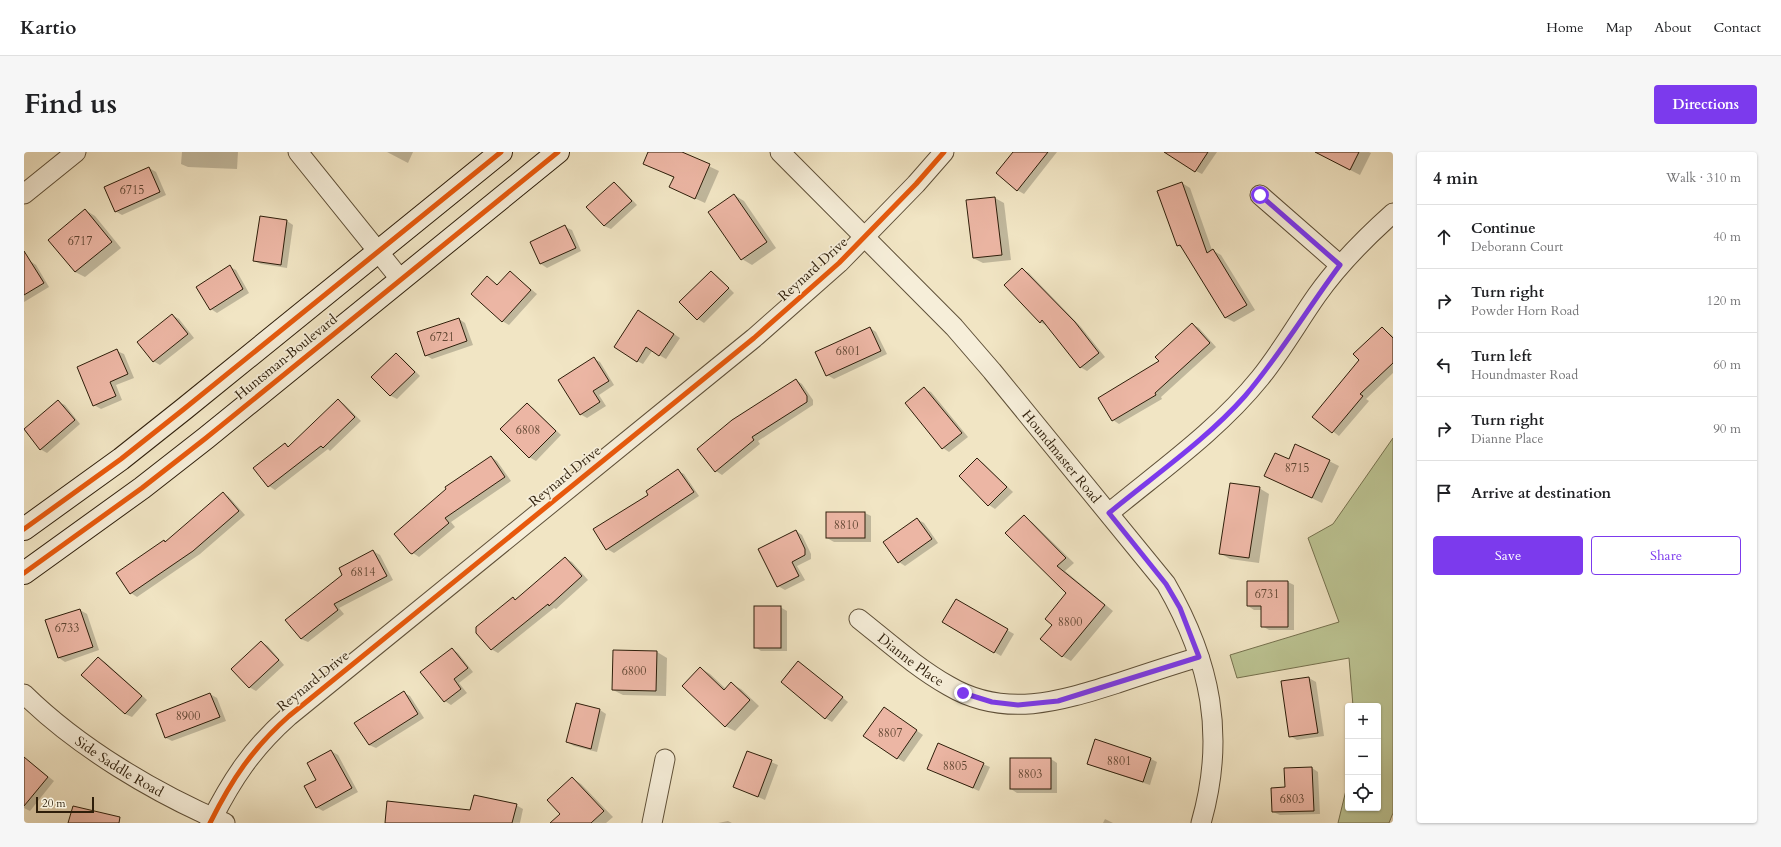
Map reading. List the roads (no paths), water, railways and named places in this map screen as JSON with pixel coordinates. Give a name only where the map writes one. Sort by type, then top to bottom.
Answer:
[{"type":"street","points":[[24,194],[76,152]]},
{"type":"street","points":[[298,152],[401,280]]},
{"type":"street","name":"Huntsman Boulevard","points":[[24,529],[121,459],[501,152]]},
{"type":"street","name":"Huntsman Boulevard","points":[[24,573],[142,488],[558,152]]},
{"type":"street","name":"Houndmaster Road","points":[[780,152],[954,327],[1109,513],[1166,584],[1180,608],[1199,657],[1207,682],[1212,709],[1214,743],[1211,778],[1201,823]]},
{"type":"street","name":"Reynard Drive","points":[[216,821],[231,782],[243,764],[265,737],[754,338],[839,264],[916,184],[944,152]]},
{"type":"street","points":[[1260,195],[1340,265]]},
{"type":"street","points":[[1109,513],[1189,448],[1220,421],[1244,397],[1261,376],[1340,265],[1366,237],[1393,213]]},
{"type":"street","name":"Dianne Place","points":[[859,619],[929,673],[949,686],[978,699],[1005,703],[1035,704],[1058,701],[1199,657]]},
{"type":"street","name":"Side Saddle Road","points":[[24,694],[71,733],[113,763],[172,799],[216,821]]},
{"type":"street","points":[[652,823],[665,759]]}]
